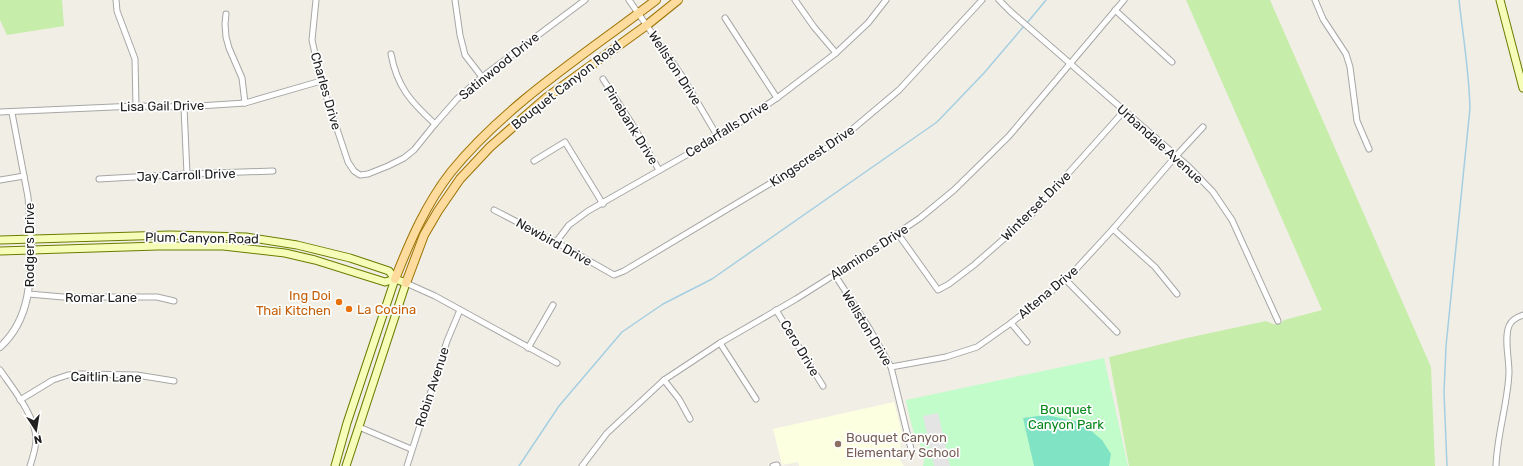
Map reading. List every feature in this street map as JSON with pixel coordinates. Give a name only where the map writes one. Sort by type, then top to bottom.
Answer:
[{"type":"main road","name":"Bouquet Canyon Road","points":[[335,466],[359,386],[395,279],[415,230],[451,172],[481,138],[538,88],[656,0]]},
{"type":"main road","name":"Bouquet Canyon Road","points":[[346,466],[406,283],[424,235],[438,211],[460,179],[490,147],[546,98],[647,25],[678,0]]},
{"type":"main road","points":[[1500,0],[1523,88]]},
{"type":"main road","name":"Plum Canyon Road","points":[[0,240],[170,235],[246,237],[297,245],[350,258],[389,271],[395,279],[406,283]]},
{"type":"main road","name":"Plum Canyon Road","points":[[0,251],[192,245],[244,248],[286,253],[315,260],[385,282],[395,279]]},
{"type":"main road","points":[[359,386],[367,402]]},
{"type":"street","points":[[116,0],[117,11],[135,59],[136,106]]},
{"type":"street","name":"Charles Drive","points":[[316,0],[312,40],[321,81],[348,162],[354,171],[360,175]]},
{"type":"street","points":[[455,0],[460,35],[465,55],[482,77]]},
{"type":"street","name":"Satinwood Drive","points":[[360,175],[378,170],[404,158],[414,150],[457,99],[482,77],[584,0]]},
{"type":"street","name":"Wellston Drive","points":[[629,0],[682,76],[718,137]]},
{"type":"street","points":[[795,0],[814,27],[836,53]]},
{"type":"street","name":"Kingscrest Drive","points":[[614,275],[624,271],[716,217],[842,138],[899,90],[982,0]]},
{"type":"street","name":"Urbandale Avenue","points":[[999,0],[1018,19],[1189,167],[1213,192],[1232,220],[1278,321]]},
{"type":"street","name":"Alaminos Drive","points":[[582,466],[607,433],[664,380],[720,343],[835,275],[898,234],[954,190],[1009,136],[1124,0]]},
{"type":"street","points":[[1315,0],[1324,19],[1346,54],[1350,67],[1357,121],[1369,149]]},
{"type":"street","name":"Cedarfalls Drive","points":[[556,242],[569,225],[588,211],[603,204],[718,137],[777,98],[836,53],[868,23],[883,1]]},
{"type":"street","points":[[1115,10],[1172,62]]},
{"type":"street","points":[[226,14],[226,36],[229,48],[242,78],[245,102]]},
{"type":"street","points":[[725,18],[777,98]]},
{"type":"street","points":[[391,54],[393,66],[402,88],[413,104],[435,124]]},
{"type":"street","name":"Pinebank Drive","points":[[603,79],[659,170]]},
{"type":"street","name":"Lisa Gail Drive","points":[[0,112],[136,106],[184,107],[245,102],[321,81]]},
{"type":"street","points":[[184,107],[187,174]]},
{"type":"street","name":"Winterset Drive","points":[[898,234],[938,290],[949,284],[974,265],[1031,215],[1124,111]]},
{"type":"street","name":"Rodgers Drive","points":[[0,347],[16,328],[29,294],[31,219],[12,112]]},
{"type":"street","name":"Altena Drive","points":[[891,367],[946,357],[977,348],[1011,323],[1066,280],[1114,229],[1176,156],[1203,127]]},
{"type":"street","points":[[534,161],[565,142],[603,204]]},
{"type":"street","name":"Jay Carroll Drive","points":[[99,178],[273,171]]},
{"type":"street","points":[[0,180],[24,176]]},
{"type":"street","name":"Newbird Drive","points":[[494,210],[556,242],[614,275]]},
{"type":"street","points":[[1114,229],[1155,267],[1177,294]]},
{"type":"street","name":"Wellston Drive","points":[[835,275],[869,328],[891,367],[912,453]]},
{"type":"street","points":[[1066,280],[1117,332]]},
{"type":"street","name":"Plum Canyon Road","points":[[406,283],[460,310],[488,327],[557,363]]},
{"type":"street","name":"Romar Lane","points":[[29,294],[63,297],[157,297],[174,301]]},
{"type":"street","points":[[528,348],[553,305]]},
{"type":"street","name":"Robin Avenue","points":[[407,466],[411,449],[460,310]]},
{"type":"street","name":"Cero Drive","points":[[776,310],[823,386]]},
{"type":"street","points":[[1496,466],[1498,438],[1509,373],[1507,335],[1509,325],[1514,319],[1523,315]]},
{"type":"street","points":[[1011,323],[1027,342]]},
{"type":"street","points":[[720,343],[756,399]]},
{"type":"street","points":[[0,370],[32,420],[36,438],[34,456],[30,466]]},
{"type":"street","name":"Caitlin Lane","points":[[20,400],[53,380],[68,375],[137,375],[174,382]]},
{"type":"street","points":[[664,380],[679,399],[690,419]]},
{"type":"street","points":[[359,427],[411,449]]},
{"type":"shaded area","name":"Bouquet Canyon Elementary School","points":[[894,402],[902,433],[899,455],[904,466],[799,466],[798,462],[782,465],[773,429]]},
{"type":"shaded area","points":[[938,413],[950,466],[934,466],[923,416]]},
{"type":"green space","points":[[0,0],[62,0],[64,26],[7,35],[0,20]]},
{"type":"green space","points":[[1186,0],[1270,0],[1431,367],[1435,466],[1129,466],[1109,357],[1266,321],[1273,324],[1280,324],[1284,320],[1322,310]]},
{"type":"green space","name":"Bouquet Canyon Park","points":[[1104,358],[1128,466],[923,466],[923,451],[914,434],[906,400]]},
{"type":"green space","points":[[1046,415],[1075,421],[1089,429],[1102,440],[1111,454],[1109,466],[1034,466],[1023,418]]},
{"type":"waterway","points":[[1027,23],[1046,0]]},
{"type":"waterway","points":[[1447,466],[1444,392],[1446,346],[1470,108],[1459,0]]},
{"type":"waterway","points":[[519,466],[559,406],[622,332],[663,304],[712,279],[937,122],[984,73],[1024,26]]},
{"type":"place","name":"Ing Doi Thai Kitchen","points":[[339,302]]},
{"type":"place","name":"La Cocina","points":[[349,309]]},
{"type":"place","name":"Bouquet Canyon Elementary School","points":[[838,444]]}]
